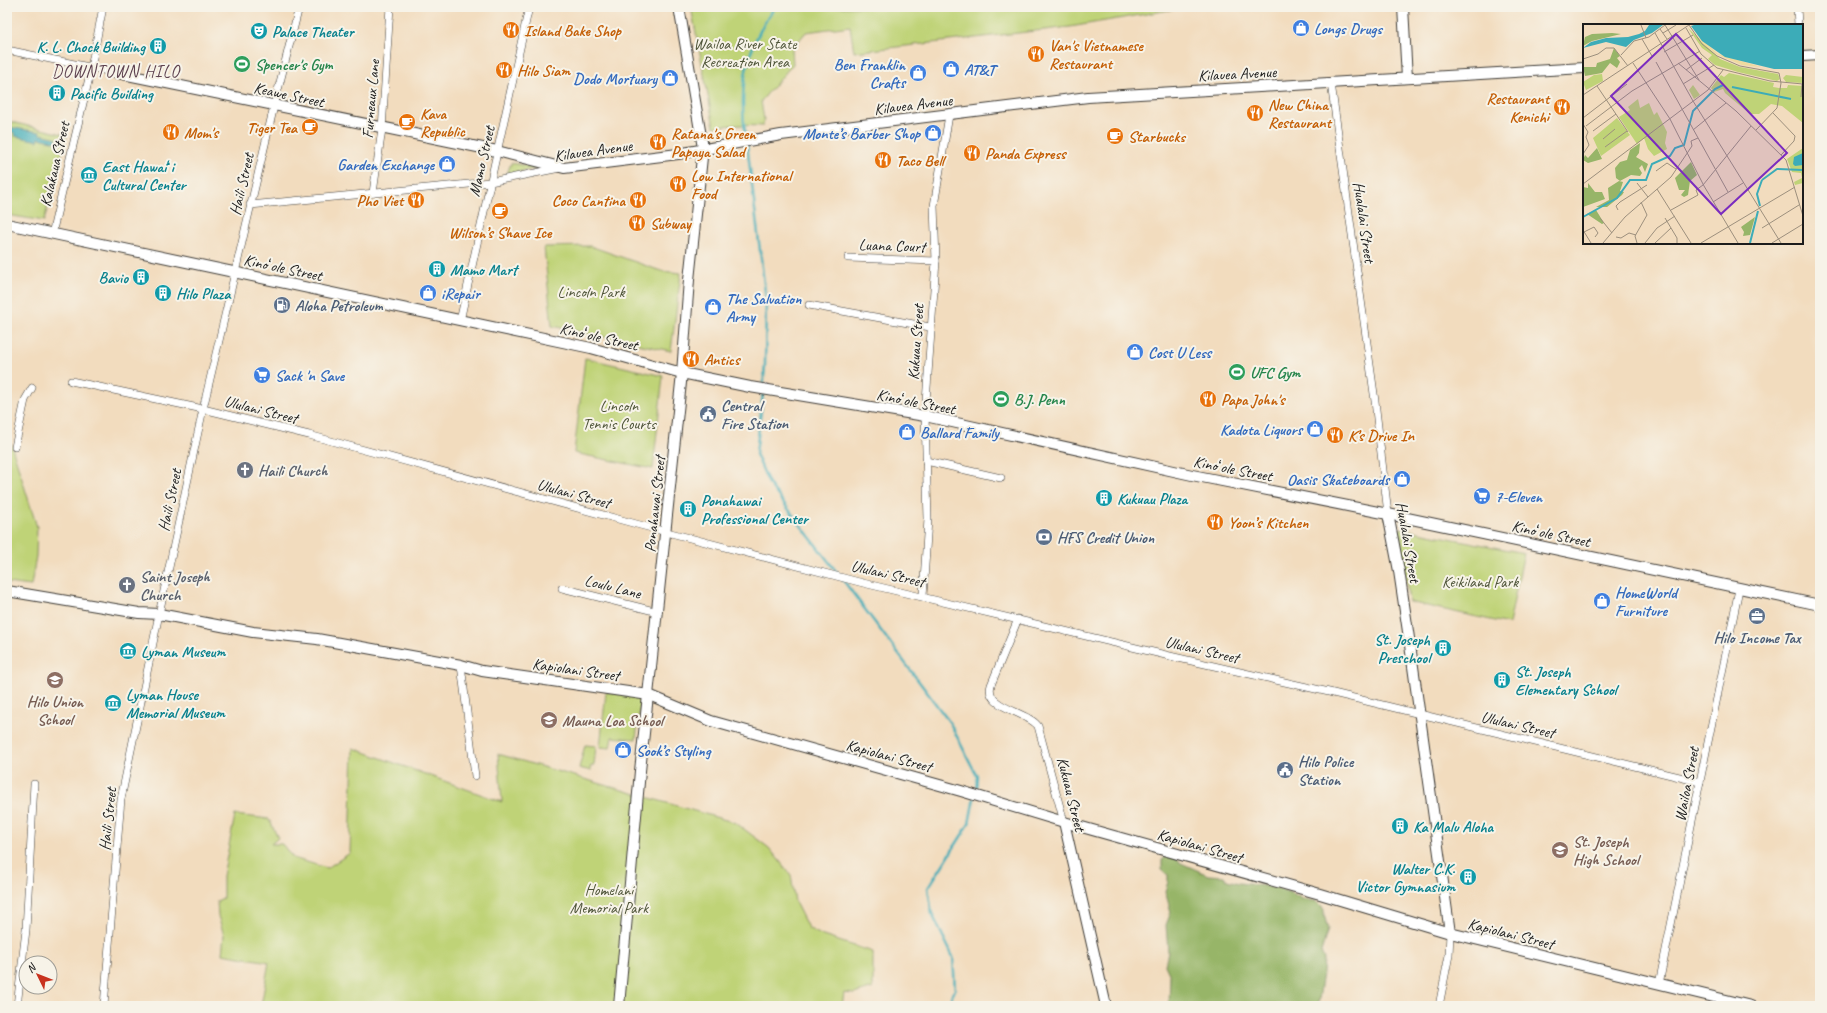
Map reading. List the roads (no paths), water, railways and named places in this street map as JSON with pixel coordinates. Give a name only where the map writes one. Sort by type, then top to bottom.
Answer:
[{"type":"street","name":"Kalakaua Street","points":[[52,234],[91,67],[103,7]]},
{"type":"street","name":"Haili Street","points":[[104,1006],[121,799],[158,614],[203,409],[236,272],[250,205],[299,7]]},
{"type":"street","name":"Furneaux Lane","points":[[373,193],[382,129],[390,7]]},
{"type":"street","name":"Mamo Street","points":[[460,321],[529,7]]},
{"type":"street","name":"Ponahawai Street","points":[[619,1006],[703,148],[679,7]]},
{"type":"street","points":[[1403,7],[1407,78]]},
{"type":"street","points":[[1797,7],[1798,24]]},
{"type":"street","name":"Keawe Street","points":[[7,50],[382,129],[497,151],[564,168]]},
{"type":"street","points":[[1803,56],[1820,55]]},
{"type":"street","name":"Kilauea Avenue","points":[[250,205],[490,182],[564,168],[678,154],[703,148],[781,135],[1101,96],[1583,68]]},
{"type":"street","name":"Hualalai Street","points":[[1331,83],[1375,401],[1388,514],[1399,571],[1450,933],[1450,949],[1439,1006]]},
{"type":"street","name":"Kukuau Street","points":[[923,596],[928,519],[924,416],[936,261],[934,206],[950,115]]},
{"type":"street","name":"Kinoʻole Street","points":[[7,224],[591,348],[682,373],[750,387],[924,416],[1192,475],[1388,514],[1820,605]]},
{"type":"street","name":"Luana Court","points":[[848,258],[936,261]]},
{"type":"street","points":[[809,305],[930,327]]},
{"type":"street","name":"Ululani Street","points":[[71,381],[203,409],[363,449],[666,532],[822,571],[863,583],[923,596],[1174,657],[1322,690],[1700,782]]},
{"type":"street","points":[[15,447],[25,400],[32,388]]},
{"type":"street","points":[[926,461],[1001,478]]},
{"type":"street","name":"Loulu Lane","points":[[562,588],[658,612]]},
{"type":"street","name":"Wailoa Street","points":[[1659,984],[1739,589]]},
{"type":"street","name":"Kapiolani Street","points":[[7,591],[139,613],[158,614],[253,632],[317,638],[461,665],[482,671],[649,695],[712,721],[1313,892],[1450,933],[1752,1006]]},
{"type":"street","name":"Kukuau Street","points":[[1018,619],[991,685],[990,693],[995,702],[1030,718],[1038,726],[1064,822],[1106,1006]]},
{"type":"street","points":[[461,665],[475,776]]},
{"type":"street","points":[[16,1006],[26,930],[34,784]]},
{"type":"water","points":[[7,127],[40,132],[40,134],[57,138],[56,142],[39,138],[38,141],[15,136],[15,133],[7,131]]},
{"type":"waterway","points":[[746,139],[743,103],[746,70],[757,38],[775,7]]},
{"type":"waterway","points":[[747,144],[766,300],[765,365],[763,388]]},
{"type":"waterway","points":[[763,393],[756,454],[769,484],[839,575]]},
{"type":"waterway","points":[[843,580],[950,723],[977,776],[976,793]]},
{"type":"waterway","points":[[947,1006],[955,990],[953,957],[932,914],[928,888],[969,824],[974,798]]},
{"type":"place","name":"Longs Drugs","points":[[1301,28]]},
{"type":"place","name":"Island Bake Shop","points":[[511,30]]},
{"type":"place","name":"Palace Theater","points":[[259,31]]},
{"type":"place","name":"K. L. Chock Building","points":[[158,46]]},
{"type":"place","name":"Van's Vietnamese Restaurant","points":[[1036,54]]},
{"type":"place","name":"Spencer's Gym","points":[[242,64]]},
{"type":"place","name":"AT&T","points":[[951,69]]},
{"type":"place","name":"Hilo Siam","points":[[504,70]]},
{"type":"place","name":"Ben Franklin Crafts","points":[[918,73]]},
{"type":"place","name":"Dodo Mortuary","points":[[670,78]]},
{"type":"place","name":"Pacific Building","points":[[57,93]]},
{"type":"place","name":"Restaurant Kenichi","points":[[1562,107]]},
{"type":"place","name":"New China Restaurant","points":[[1255,113]]},
{"type":"place","name":"Kava Republic","points":[[407,122]]},
{"type":"place","name":"Tiger Tea","points":[[310,127]]},
{"type":"place","name":"Mom's","points":[[171,132]]},
{"type":"place","name":"Monte’s Barber Shop","points":[[933,133]]},
{"type":"place","name":"Starbucks","points":[[1115,136]]},
{"type":"place","name":"Ratana's Green Papaya Salad","points":[[658,142]]},
{"type":"place","name":"Panda Express","points":[[972,153]]},
{"type":"place","name":"Taco Bell","points":[[883,160]]},
{"type":"place","name":"Garden Exchange","points":[[447,164]]},
{"type":"place","name":"East Hawaiʻi Cultural Center","points":[[89,175]]},
{"type":"place","name":"Low International Food","points":[[678,184]]},
{"type":"place","name":"Pho Viet","points":[[416,200]]},
{"type":"place","name":"Coco Cantina","points":[[638,200]]},
{"type":"place","name":"Wilson’s Shave Ice","points":[[500,211]]},
{"type":"place","name":"Subway","points":[[637,223]]},
{"type":"place","name":"Mamo Mart","points":[[437,269]]},
{"type":"place","name":"Bavio","points":[[141,277]]},
{"type":"place","name":"Hilo Plaza","points":[[163,293]]},
{"type":"place","name":"iRepair","points":[[428,293]]},
{"type":"place","name":"Aloha Petroleum","points":[[282,305]]},
{"type":"place","name":"The Salvation Army","points":[[713,307]]},
{"type":"place","name":"Cost U Less","points":[[1135,352]]},
{"type":"place","name":"Antics","points":[[691,359]]},
{"type":"place","name":"UFC Gym","points":[[1237,372]]},
{"type":"place","name":"Sack 'n Save","points":[[262,375]]},
{"type":"place","name":"B.J. Penn","points":[[1001,399]]},
{"type":"place","name":"Papa John's","points":[[1208,399]]},
{"type":"place","name":"Central Fire Station","points":[[708,414]]},
{"type":"place","name":"Kadota Liquors","points":[[1315,429]]},
{"type":"place","name":"Ballard Family","points":[[907,432]]},
{"type":"place","name":"K’s Drive In","points":[[1335,435]]},
{"type":"place","name":"Haili Church","points":[[245,470]]},
{"type":"place","name":"Oasis Skateboards","points":[[1402,479]]},
{"type":"place","name":"7-Eleven","points":[[1482,496]]},
{"type":"place","name":"Kukuau Plaza","points":[[1104,498]]},
{"type":"place","name":"Ponahawai Professional Center","points":[[688,509]]},
{"type":"place","name":"Yoon’s Kitchen","points":[[1215,522]]},
{"type":"place","name":"HFS Credit Union","points":[[1044,537]]},
{"type":"place","name":"Saint Joseph Church","points":[[127,585]]},
{"type":"place","name":"HomeWorld Furniture","points":[[1602,601]]},
{"type":"place","name":"Hilo Income Tax","points":[[1757,616]]},
{"type":"place","name":"St. Joseph Preschool","points":[[1443,648]]},
{"type":"place","name":"Lyman Museum","points":[[128,651]]},
{"type":"place","name":"Hilo Union School","points":[[55,680]]},
{"type":"place","name":"St. Joseph Elementary School","points":[[1502,680]]},
{"type":"place","name":"Lyman House Memorial Museum","points":[[113,703]]},
{"type":"place","name":"Mauna Loa School","points":[[549,720]]},
{"type":"place","name":"Sook’s Styling","points":[[623,750]]},
{"type":"place","name":"Hilo Police Station","points":[[1285,770]]},
{"type":"place","name":"Ka Malu Aloha","points":[[1400,826]]},
{"type":"place","name":"St. Joseph High School","points":[[1560,850]]},
{"type":"place","name":"Walter C.K. Victor Gymnasium","points":[[1468,877]]},
{"type":"district","name":"DOWNTOWN HILO","points":[[116,71]]},
{"type":"park label","name":"Wailoa River State Recreation Area","points":[[745,52]]},
{"type":"park label","name":"Lincoln Park","points":[[591,291]]},
{"type":"park label","name":"Lincoln Tennis Courts","points":[[619,414]]},
{"type":"park label","name":"Keikiland Park","points":[[1480,581]]},
{"type":"park label","name":"Homelani Memorial Park","points":[[609,898]]}]
